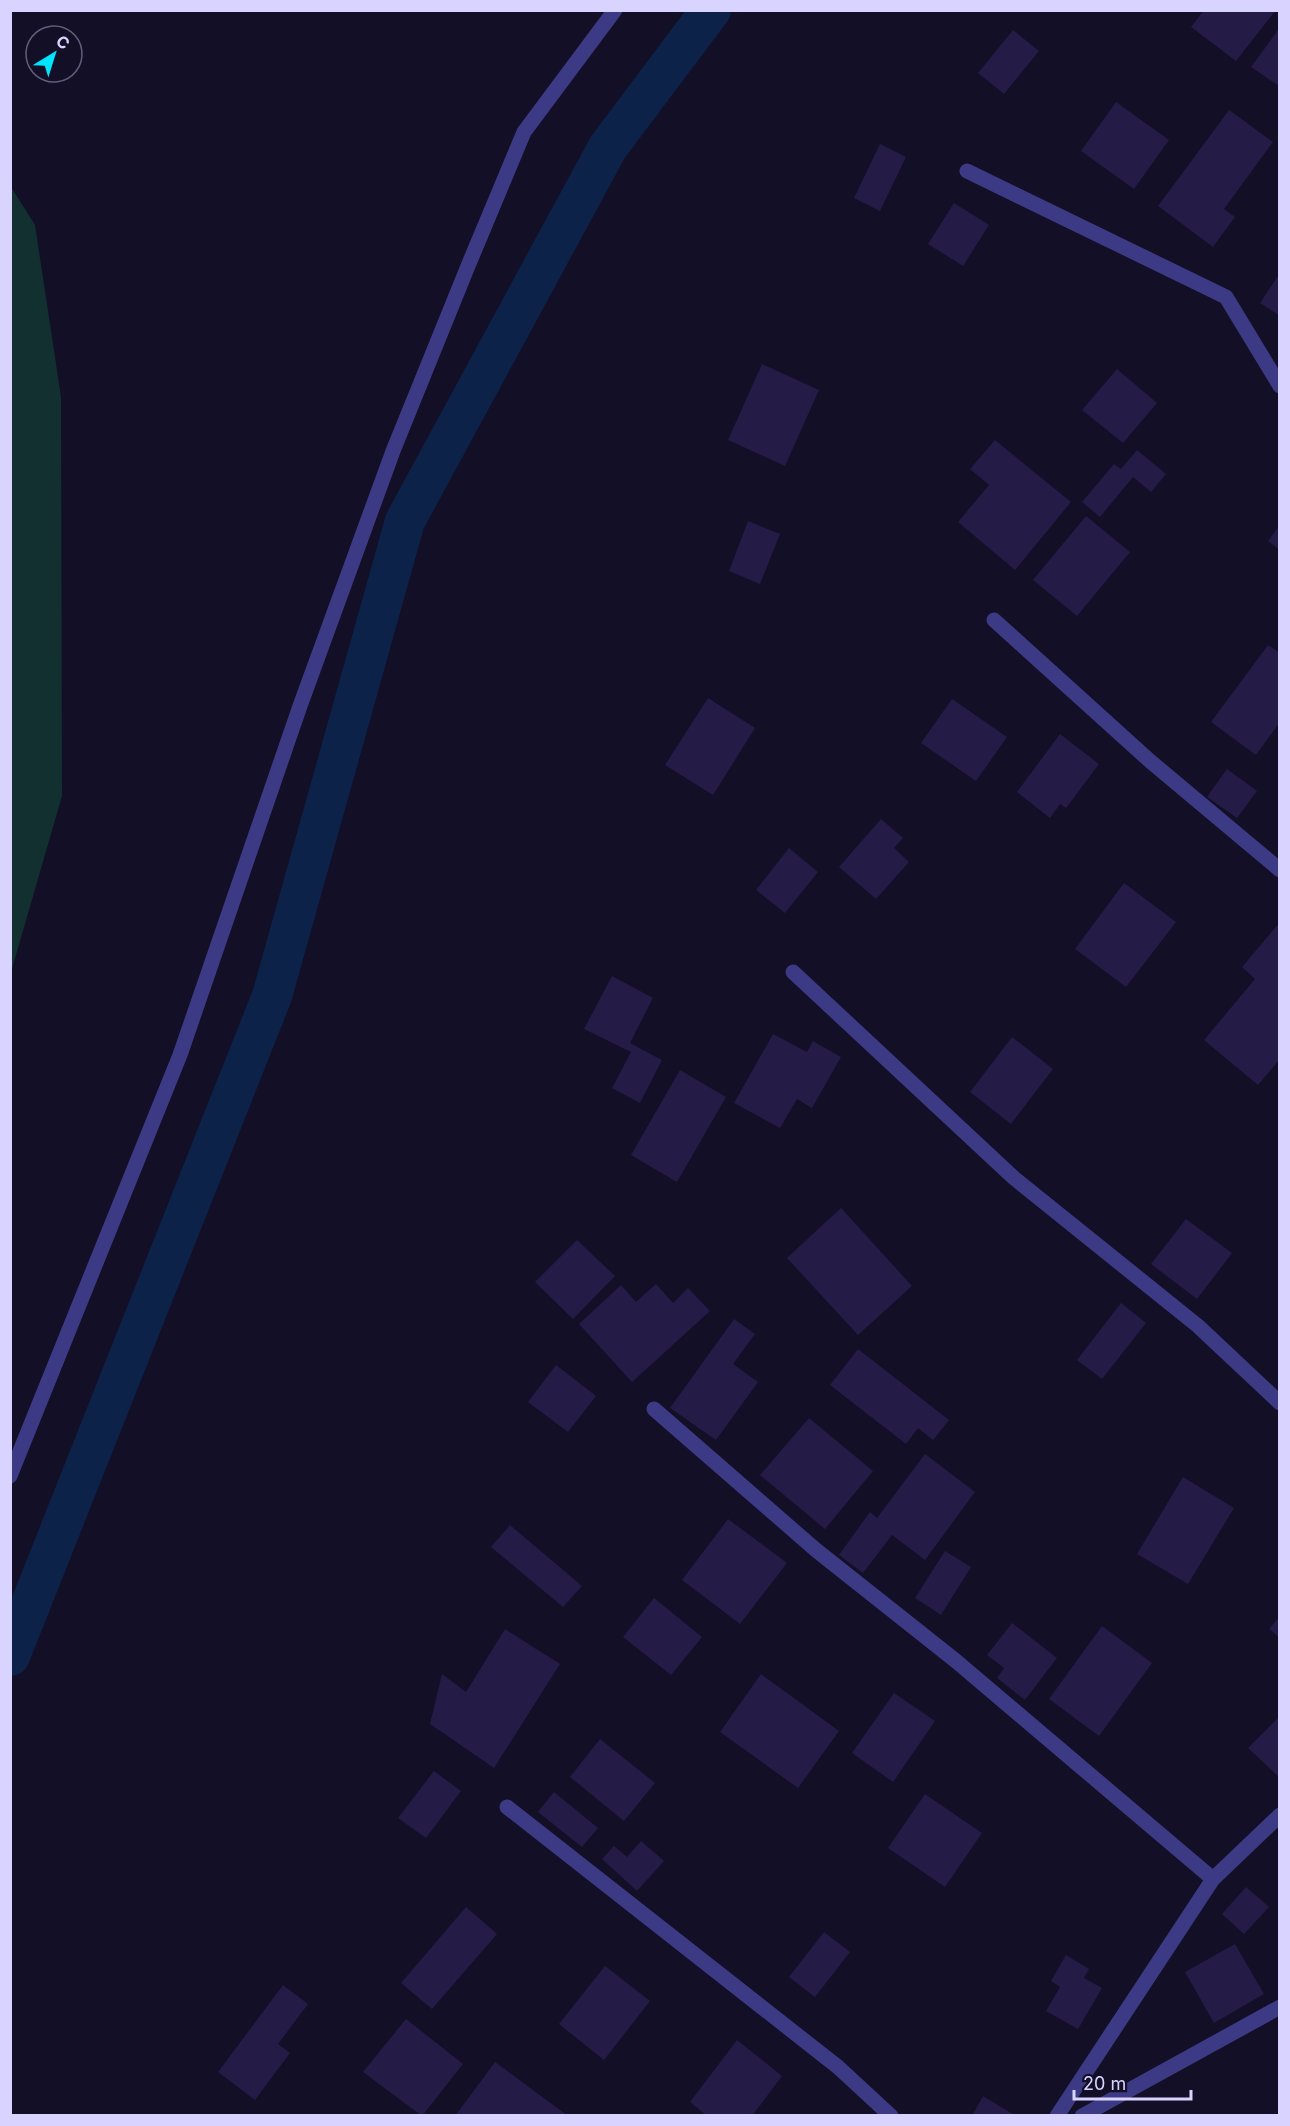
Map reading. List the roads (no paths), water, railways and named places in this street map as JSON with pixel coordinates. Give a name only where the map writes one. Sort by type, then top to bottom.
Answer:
[{"type":"street","points":[[10,1476],[180,1055],[320,650],[393,451],[468,266],[524,132],[615,10]]},
{"type":"street","points":[[967,171],[1226,297],[1280,386]]},
{"type":"street","points":[[994,620],[1150,761],[1280,870]]},
{"type":"street","points":[[794,972],[1014,1178],[1198,1326],[1280,1403]]},
{"type":"street","points":[[654,1409],[816,1550],[964,1668],[1213,1879]]},
{"type":"street","points":[[507,1807],[838,2067],[891,2115]]},
{"type":"street","points":[[1057,2115],[1213,1879],[1280,1815]]},
{"type":"street","points":[[1082,2115],[1280,2007]]},
{"type":"waterway","points":[[10,1656],[272,996],[405,521],[608,147],[711,10]]}]
